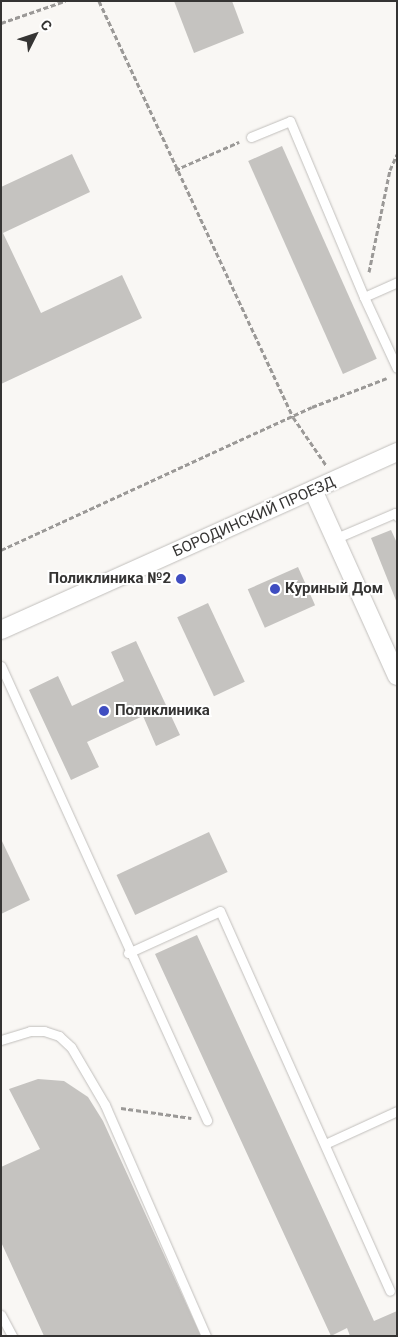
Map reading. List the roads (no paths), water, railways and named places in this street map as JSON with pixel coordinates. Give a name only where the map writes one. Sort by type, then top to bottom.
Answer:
[{"type":"street","name":"БОРОДИНСКИЙ ПРОЕЗД","points":[[1,630],[397,452]]},
{"type":"street","points":[[312,490],[397,676]]},
{"type":"lane","points":[[250,137],[290,121],[364,297],[397,368]]},
{"type":"lane","points":[[364,297],[397,282]]},
{"type":"lane","points":[[334,539],[395,513],[397,516]]},
{"type":"lane","points":[[1,666],[128,953],[207,1121]]},
{"type":"lane","points":[[128,953],[220,911],[390,1291]]},
{"type":"lane","points":[[1,1040],[30,1031],[44,1031],[60,1036],[71,1047],[105,1105],[206,1336]]},
{"type":"lane","points":[[324,1144],[397,1112]]},
{"type":"lane","points":[[1,1315],[12,1336]]},
{"type":"place","name":"Поликлиника №2","points":[[181,579]]},
{"type":"place","name":"Куриный Дом","points":[[275,589]]},
{"type":"place","name":"Поликлиника","points":[[104,711]]}]
